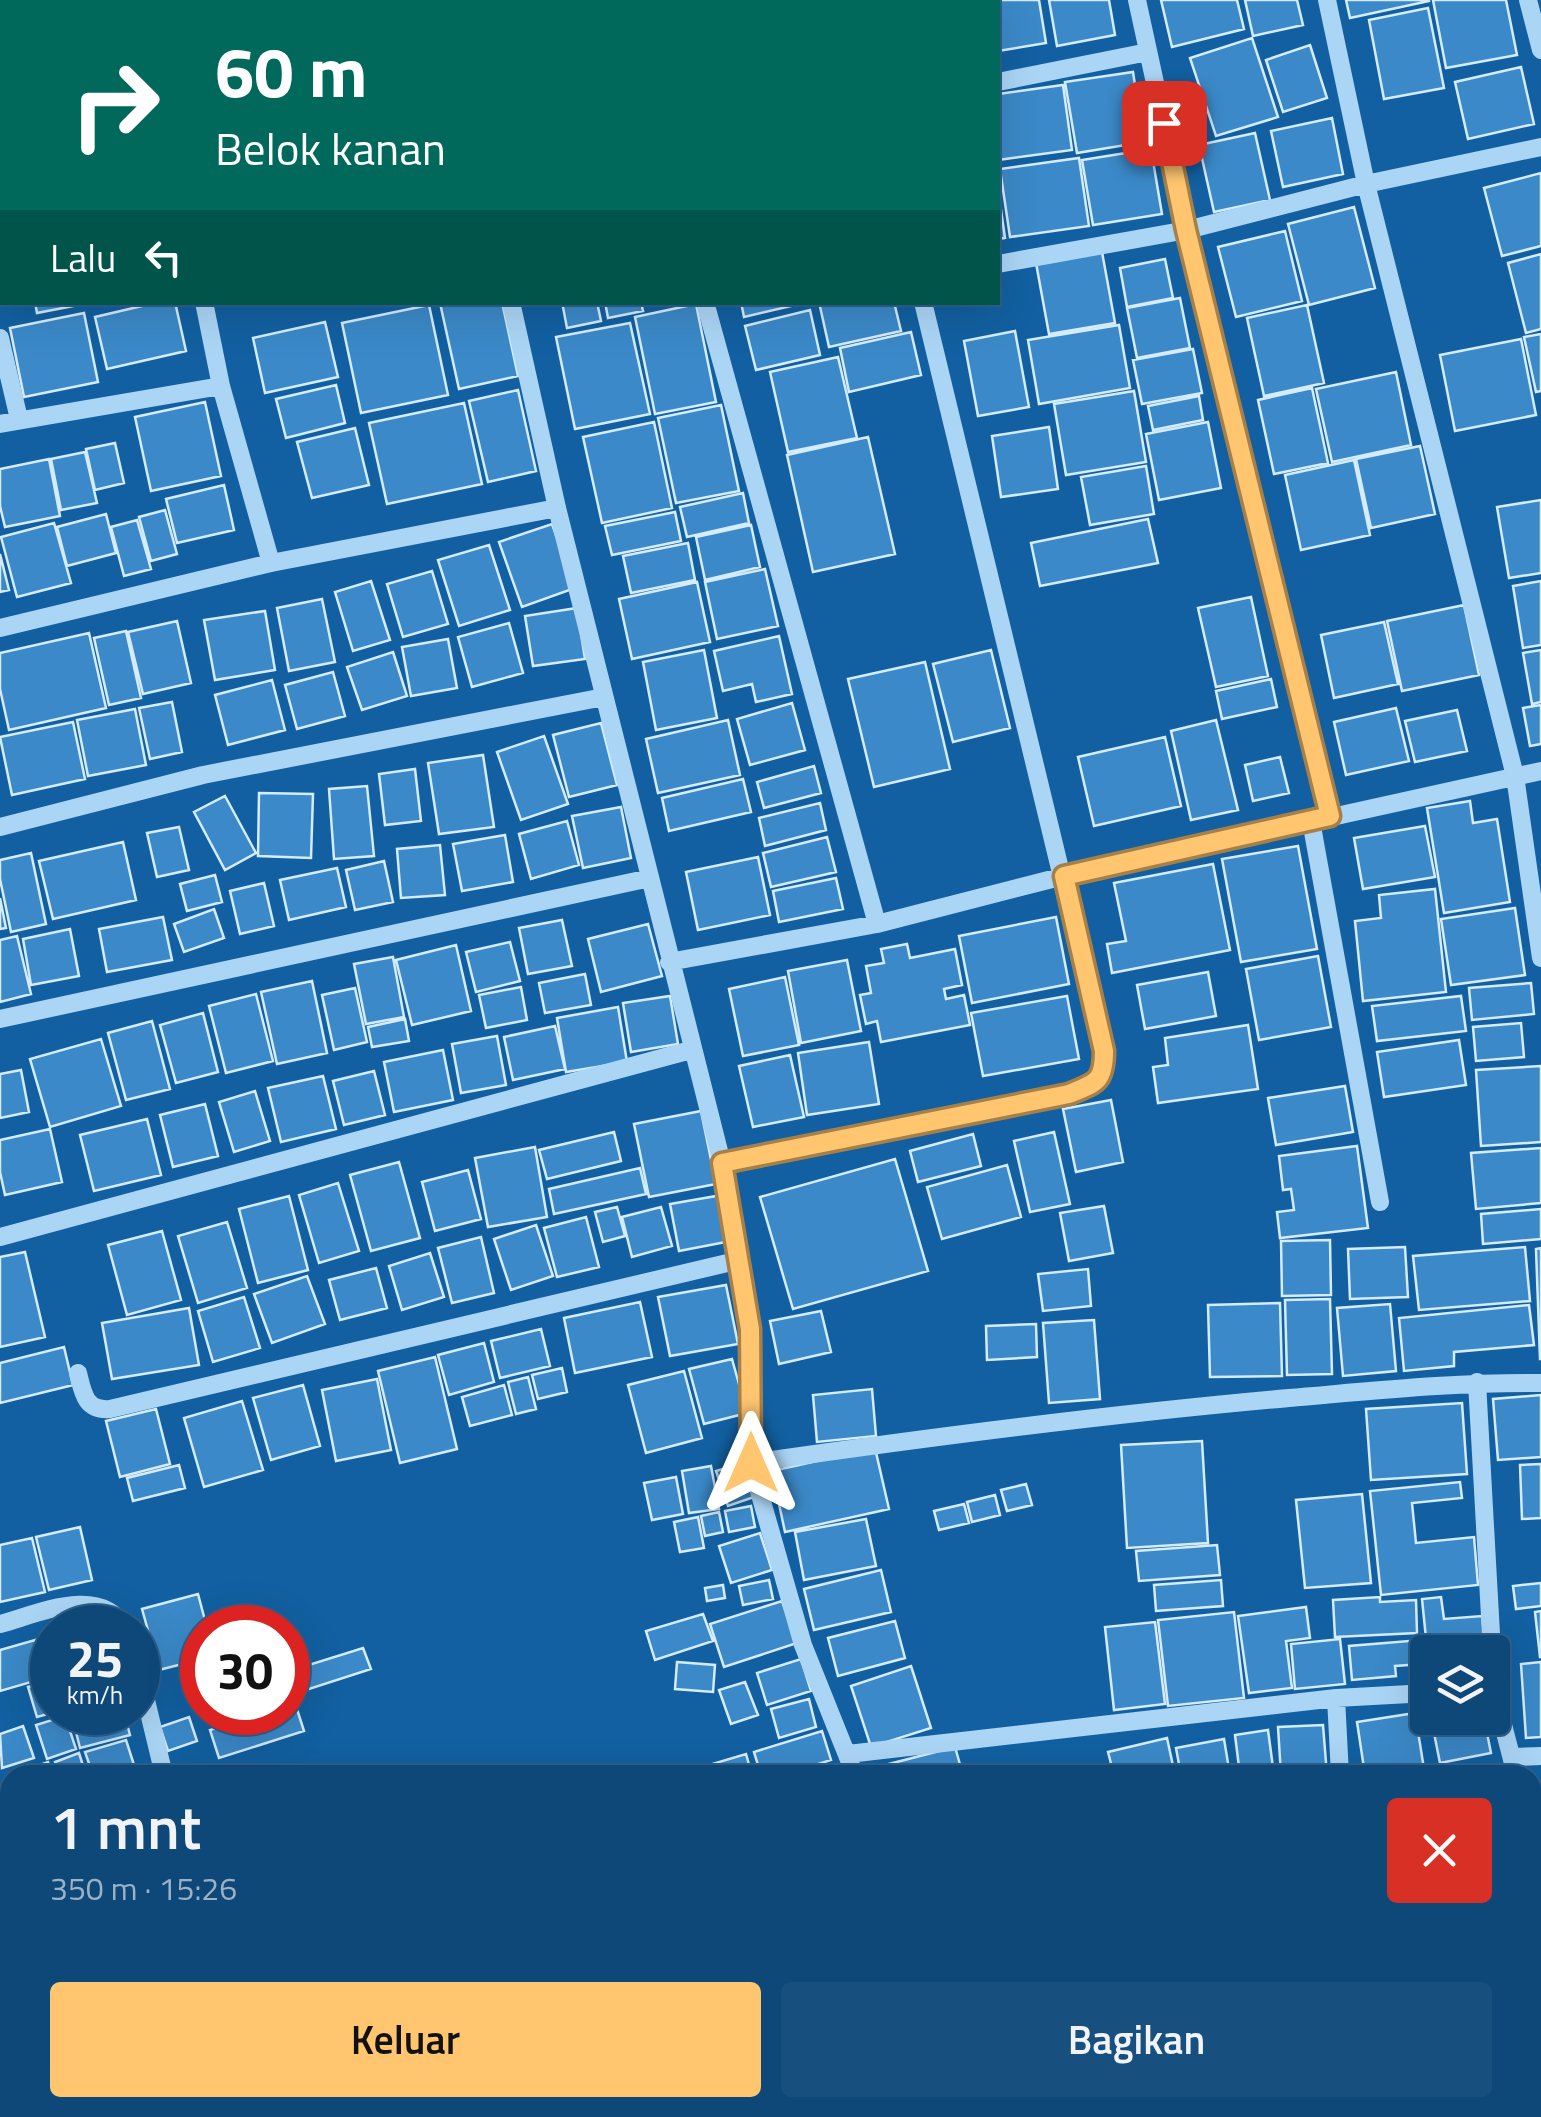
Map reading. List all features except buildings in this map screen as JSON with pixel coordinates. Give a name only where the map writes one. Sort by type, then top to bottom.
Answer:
[{"type":"street","points":[[1137,0],[1186,230],[1330,816]]},
{"type":"street","points":[[1327,0],[1366,184],[1515,776],[1541,958]]},
{"type":"street","points":[[1528,0],[1541,50]]},
{"type":"street","points":[[1000,82],[1148,52]]},
{"type":"street","points":[[1000,264],[1186,230],[1366,184],[1541,147]]},
{"type":"street","points":[[211,305],[220,386],[271,563]]},
{"type":"street","points":[[512,305],[556,508],[722,1163],[750,1329],[751,1463],[803,1645],[852,1765]]},
{"type":"street","points":[[706,305],[877,924]]},
{"type":"street","points":[[722,1163],[1069,1094],[1094,1084],[1104,1071],[1104,1051],[1064,876],[925,305]]},
{"type":"street","points":[[0,338],[19,419]]},
{"type":"street","points":[[0,424],[220,386]]},
{"type":"street","points":[[0,628],[271,563],[556,508]]},
{"type":"street","points":[[0,827],[203,775],[604,697]]},
{"type":"street","points":[[670,962],[877,924],[1064,876],[1541,771]]},
{"type":"street","points":[[1311,821],[1380,1202]]},
{"type":"street","points":[[0,1019],[650,878]]},
{"type":"street","points":[[0,1237],[691,1050]]},
{"type":"street","points":[[78,1373],[84,1399],[95,1408],[110,1409],[740,1260]]},
{"type":"street","points":[[751,1463],[1016,1425],[1478,1382],[1541,1383]]},
{"type":"street","points":[[1478,1382],[1491,1635]]},
{"type":"street","points":[[74,1605],[101,1605]]},
{"type":"street","points":[[0,1624],[30,1616]]},
{"type":"street","points":[[848,1754],[1336,1698],[1410,1694]]},
{"type":"street","points":[[1336,1698],[1339,1765]]},
{"type":"street","points":[[154,1735],[162,1765]]},
{"type":"street","points":[[1506,1735],[1515,1765]]},
{"type":"street","points":[[1518,1765],[1541,1756]]},
{"type":"route","points":[[751,1463],[750,1329],[722,1163],[1069,1094],[1094,1084],[1104,1071],[1104,1051],[1064,876],[1330,816],[1186,230],[1164,123]]}]
